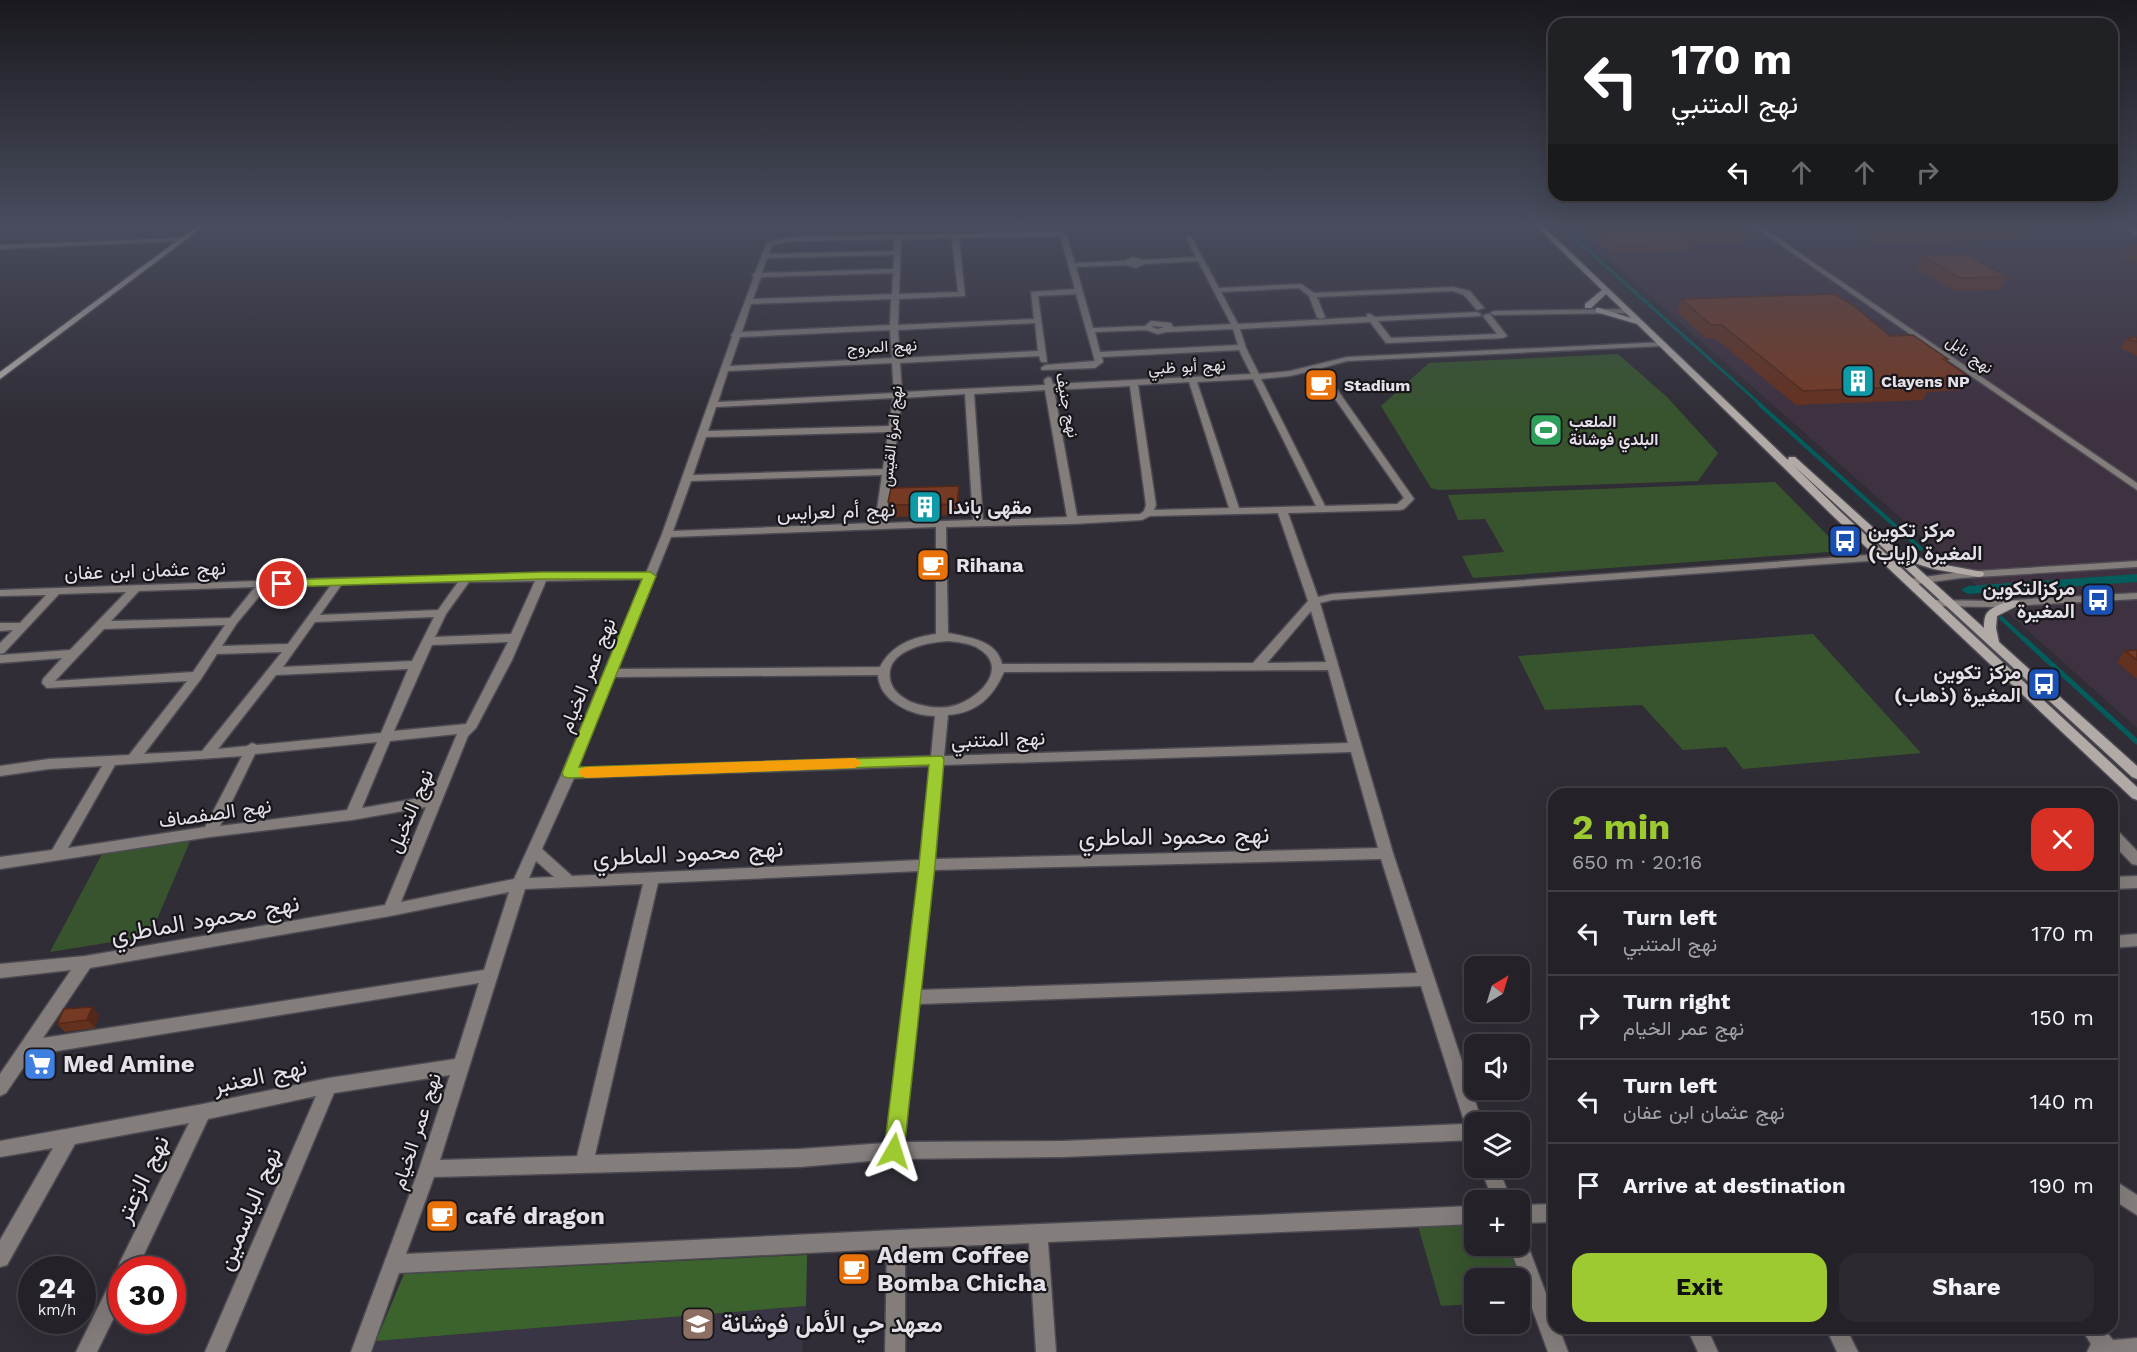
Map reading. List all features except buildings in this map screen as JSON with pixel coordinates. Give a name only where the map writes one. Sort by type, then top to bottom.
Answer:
[{"type":"street","points":[[0,376],[116,289]]},
{"type":"street","name":"نهج عمر الخيام","points":[[361,1352],[428,1169],[519,884],[569,773],[667,534],[751,289]]},
{"type":"street","name":"نهج امرؤ القيس","points":[[880,527],[898,395],[894,328],[897,289]]},
{"type":"street","points":[[747,303],[962,294],[961,289]]},
{"type":"street","points":[[1234,289],[1215,290],[1234,323],[1242,348],[1322,509]]},
{"type":"street","points":[[1305,289],[1313,296],[1321,317]]},
{"type":"street","points":[[1313,296],[1451,289]]},
{"type":"street","points":[[1453,289],[1467,293],[1477,311]]},
{"type":"street","name":"نهج نابل","points":[[1848,289],[2137,487]]},
{"type":"street","points":[[1045,368],[1097,365],[1097,355],[1080,291]]},
{"type":"street","name":"نهج جنيف","points":[[1073,521],[1042,352],[1034,294],[1080,291]]},
{"type":"street","points":[[1588,306],[1606,291],[1888,554],[1950,604],[2137,774]]},
{"type":"street","points":[[1491,313],[1588,306],[1624,308]]},
{"type":"street","points":[[1234,323],[1477,311],[1491,313],[1624,308]]},
{"type":"street","points":[[1599,310],[1641,324]]},
{"type":"street","points":[[1371,317],[1389,340],[1503,336],[1491,313]]},
{"type":"street","points":[[1090,330],[1147,328],[1154,332],[1168,327],[1321,317],[1371,317]]},
{"type":"street","points":[[735,335],[1037,321]]},
{"type":"street","name":"نهج أبو ظبي","points":[[712,405],[1258,377],[1299,374],[1347,359],[1662,344]]},
{"type":"street","points":[[1097,355],[1242,348]]},
{"type":"street","name":"نهج المروج","points":[[724,369],[1042,352]]},
{"type":"street","name":"نهج أم لعرايس","points":[[667,534],[1132,518],[1150,509],[1235,511],[1400,507],[1409,499],[1317,367]]},
{"type":"street","points":[[1192,380],[1235,511]]},
{"type":"street","points":[[1134,384],[1150,509]]},
{"type":"street","points":[[969,391],[978,524]]},
{"type":"street","points":[[702,434],[894,429]]},
{"type":"street","points":[[687,478],[888,472]]},
{"type":"street","points":[[1282,510],[1314,601],[1386,853],[1470,1112]]},
{"type":"street","points":[[941,525],[942,637]]},
{"type":"street","points":[[1888,554],[1909,582],[2137,795]]},
{"type":"street","points":[[1257,666],[1314,601],[1332,597],[1888,554],[1933,566],[1979,574]]},
{"type":"street","points":[[1909,582],[1979,574],[2137,564]]},
{"type":"street","name":"نهج النخيل","points":[[390,910],[464,734],[470,728],[515,638],[543,576]]},
{"type":"street","name":"نهج عثمان ابن عفان","points":[[0,593],[339,581],[650,576]]},
{"type":"street","points":[[352,815],[416,665],[441,614],[466,579]]},
{"type":"street","points":[[206,755],[291,648],[339,581]]},
{"type":"street","points":[[132,760],[216,650],[233,621],[263,585]]},
{"type":"street","points":[[135,589],[49,679],[50,684],[197,676]]},
{"type":"street","points":[[0,650],[57,590]]},
{"type":"street","points":[[1931,603],[2015,603],[2137,596]]},
{"type":"street","points":[[1996,645],[1990,631],[1989,621],[1992,614],[2015,603]]},
{"type":"street","points":[[312,619],[441,614]]},
{"type":"street","points":[[103,625],[233,621]]},
{"type":"street","points":[[0,627],[22,626]]},
{"type":"street","points":[[942,637],[964,639],[983,646],[992,654],[999,668],[996,683],[984,697],[965,707],[942,711],[917,709],[897,700],[886,687],[885,671],[889,662],[902,649],[921,641],[942,637]]},
{"type":"street","points":[[429,641],[515,638]]},
{"type":"street","points":[[216,650],[291,648]]},
{"type":"street","points":[[0,659],[72,654]]},
{"type":"street","points":[[272,671],[416,665]]},
{"type":"street","points":[[999,668],[1332,666]]},
{"type":"street","points":[[610,673],[885,671]]},
{"type":"street","points":[[894,1151],[942,711]]},
{"type":"street","points":[[0,771],[112,759],[132,760],[206,755],[252,748],[470,728]]},
{"type":"street","name":"نهج المتنبي","points":[[569,773],[1356,747]]},
{"type":"street","points":[[210,832],[252,748]]},
{"type":"street","points":[[56,856],[112,759]]},
{"type":"street","name":"نهج الصفصاف","points":[[0,863],[210,832],[352,815],[435,800]]},
{"type":"street","points":[[2118,840],[2137,860]]},
{"type":"street","points":[[534,851],[568,881]]},
{"type":"street","name":"نهج محمود الماطري","points":[[0,971],[85,962],[390,910],[519,884],[927,865],[1386,853]]},
{"type":"street","points":[[584,1164],[652,877]]},
{"type":"street","points":[[2118,883],[2137,882]]},
{"type":"street","points":[[2118,942],[2137,940]]},
{"type":"street","points":[[0,1088],[85,962]]},
{"type":"street","points":[[27,1048],[491,975]]},
{"type":"street","points":[[911,997],[1427,979]]},
{"type":"street","name":"نهج العنبر","points":[[0,1149],[203,1112],[329,1086],[460,1066]]},
{"type":"street","name":"نهج الياسمين","points":[[216,1352],[329,1086]]},
{"type":"street","name":"نهج الزعتر","points":[[133,1256],[203,1112]]},
{"type":"street","points":[[428,1169],[799,1158],[894,1151],[1063,1149],[1464,1131]]},
{"type":"street","points":[[0,1258],[70,1135]]},
{"type":"street","points":[[2118,1192],[2137,1206]]},
{"type":"street","points":[[1530,1213],[1548,1212]]},
{"type":"street","points":[[392,1264],[896,1239],[1464,1215]]},
{"type":"street","points":[[1038,1233],[1046,1352]]},
{"type":"street","points":[[895,1352],[896,1239]]},
{"type":"street","points":[[1522,1256],[1548,1325]]},
{"type":"street","points":[[86,1352],[108,1308]]},
{"type":"street","points":[[1551,1334],[1558,1352]]},
{"type":"street","points":[[1699,1334],[1708,1352]]},
{"type":"street","points":[[1839,1334],[1848,1352]]},
{"type":"street","points":[[2094,1334],[2104,1352],[2137,1348]]},
{"type":"shaded area","points":[[1642,289],[2137,289],[2137,728]]},
{"type":"shaded area","name":"معهد حي الأمل فوشانة","points":[[806,1306],[802,1352],[373,1352],[377,1341]]},
{"type":"green space","name":"الملعب البلدي فوشانة","points":[[1618,354],[1667,397],[1718,453],[1698,481],[1438,490],[1431,488],[1381,406],[1429,363]]},
{"type":"green space","points":[[1775,482],[1843,551],[1473,578],[1462,556],[1504,552],[1485,519],[1458,520],[1448,495]]},
{"type":"green space","points":[[1813,634],[1921,753],[1743,769],[1726,747],[1683,750],[1642,705],[1545,710],[1518,656]]},
{"type":"green space","points":[[191,839],[150,936],[50,952],[103,852]]},
{"type":"green space","points":[[1464,1224],[1464,1256],[1512,1256],[1516,1268],[1464,1268],[1464,1305],[1441,1306],[1418,1226]]},
{"type":"green space","points":[[807,1255],[806,1306],[376,1341],[404,1274]]},
{"type":"waterway","points":[[1631,289],[1761,405]]},
{"type":"waterway","points":[[1759,404],[1921,549]]},
{"type":"waterway","points":[[1968,590],[2137,578]]},
{"type":"waterway","points":[[2001,618],[2025,640]]},
{"type":"waterway","points":[[2024,639],[2137,742]]},
{"type":"slow traffic","points":[[586,772],[855,763]]},
{"type":"place","name":"Clayens NP","points":[[1858,381]]},
{"type":"place","name":"Stadium","points":[[1321,385]]},
{"type":"place","name":"الملعب البلدي فوشانة","points":[[1546,430]]},
{"type":"place","name":"مقهى باندا","points":[[925,507]]},
{"type":"place","name":"مركز تكوين المغيرة (إياب)","points":[[1845,541]]},
{"type":"place","name":"Rihana","points":[[933,565]]},
{"type":"place","name":"مركزالتكوين المغيرة","points":[[2098,600]]},
{"type":"place","name":"مركز تكوين المغيرة (ذهاب)","points":[[2044,684]]},
{"type":"place","name":"Med Amine","points":[[40,1064]]},
{"type":"place","name":"café dragon","points":[[442,1216]]},
{"type":"place","name":"Adem Coffee Bomba Chicha","points":[[854,1269]]},
{"type":"place","name":"معهد حي الأمل فوشانة","points":[[698,1324]]},
{"type":"route","points":[[282,584],[543,576],[650,576],[569,773],[937,760],[894,1151]]}]
